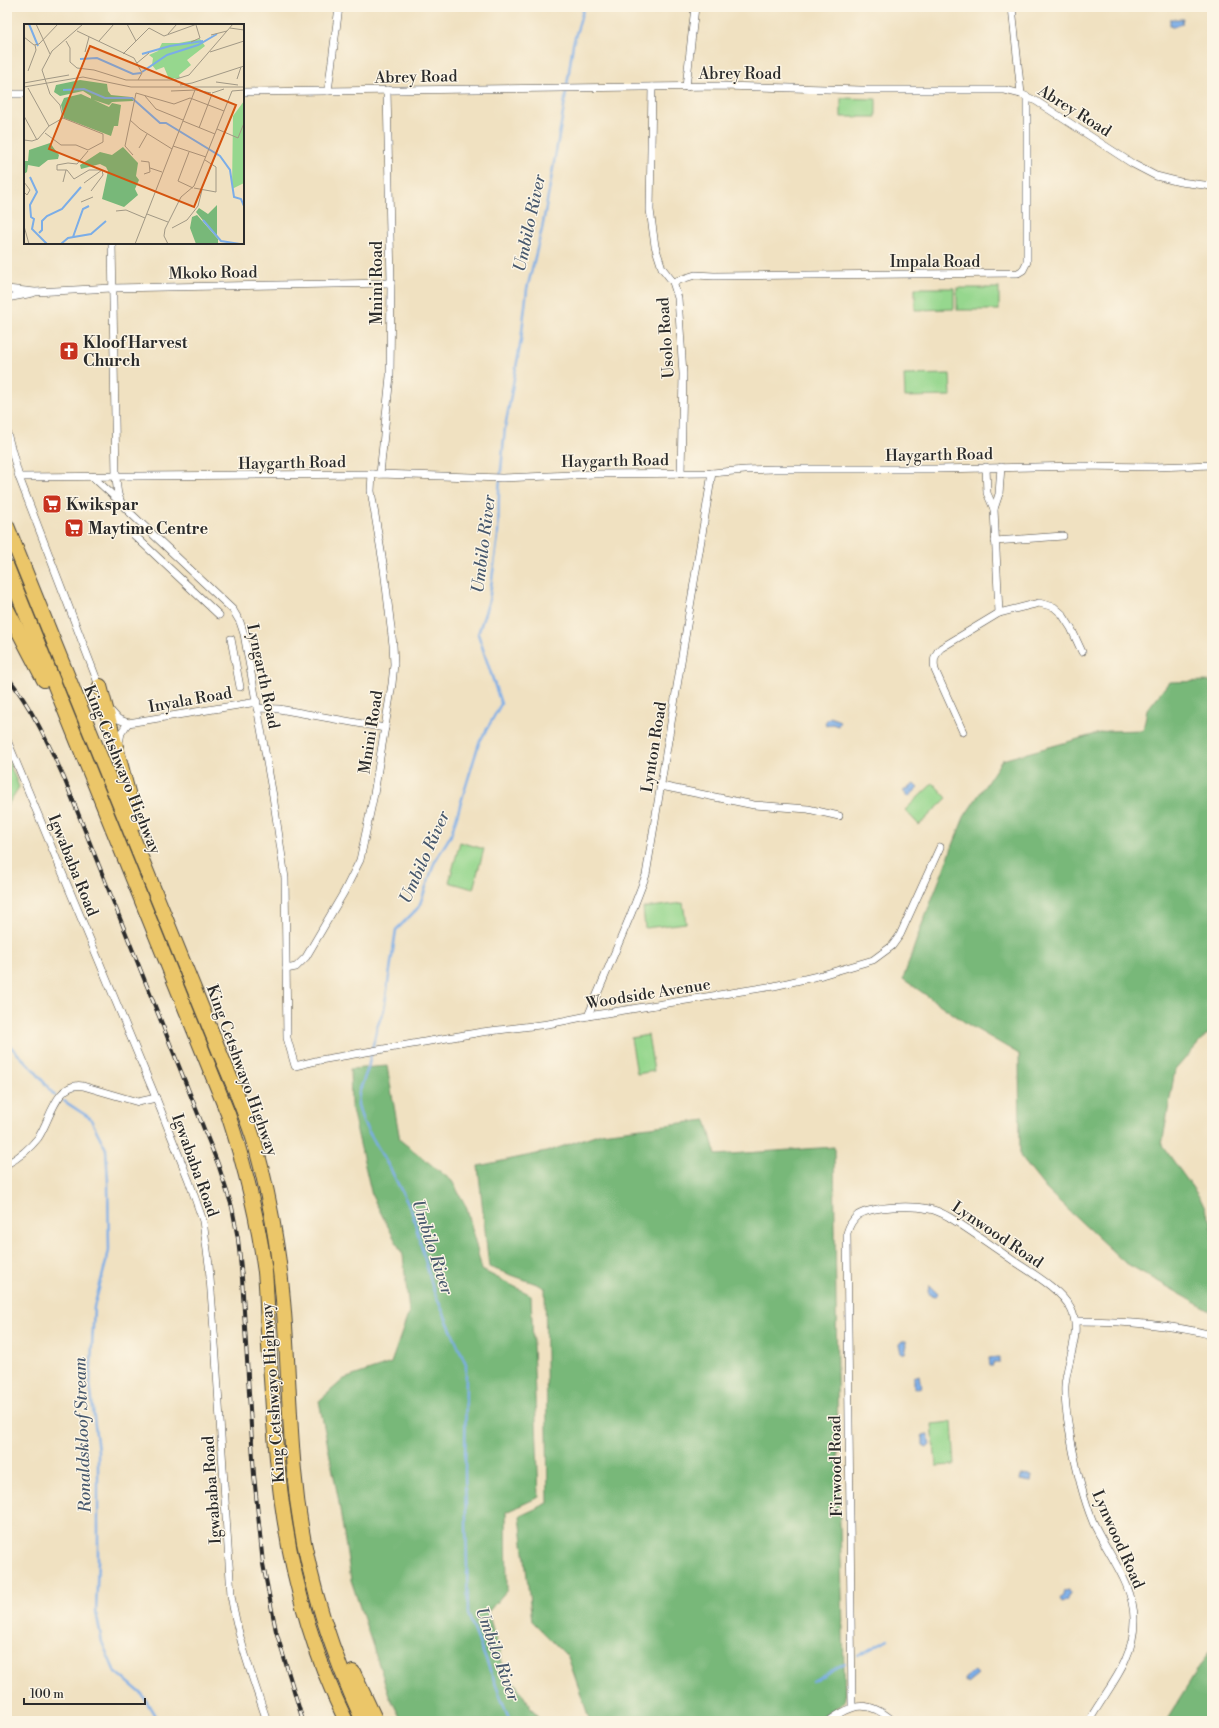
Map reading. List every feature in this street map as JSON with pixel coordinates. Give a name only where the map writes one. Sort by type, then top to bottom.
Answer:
[{"type":"highway","name":"King Cetshwayo Highway","points":[[7,526],[243,1112],[258,1156],[271,1211],[280,1271],[294,1473],[302,1528],[318,1595],[338,1658],[363,1721]]},
{"type":"highway","name":"King Cetshwayo Highway","points":[[7,567],[228,1114],[245,1171],[256,1215],[265,1273],[276,1448],[282,1503],[290,1550],[307,1617],[330,1683],[346,1721]]},
{"type":"highway","points":[[7,609],[90,774]]},
{"type":"highway","points":[[100,686],[130,806],[178,949]]},
{"type":"highway","points":[[318,1595],[328,1612],[351,1669],[376,1721]]},
{"type":"highway","points":[[307,1617],[316,1666],[337,1721]]},
{"type":"street","points":[[328,91],[339,7]]},
{"type":"street","points":[[686,87],[695,7]]},
{"type":"street","points":[[1012,7],[1024,95]]},
{"type":"street","name":"Abrey Road","points":[[244,92],[588,89],[652,87],[861,90],[1005,90],[1024,95],[1046,107],[1133,164],[1156,176],[1180,182],[1212,186]]},
{"type":"street","name":"Usolo Road","points":[[652,87],[650,210],[655,246],[662,268],[673,282],[678,298],[683,374],[681,474]]},
{"type":"street","name":"Mnini Road","points":[[380,474],[390,376],[391,283],[387,90]]},
{"type":"street","points":[[7,94],[24,94]]},
{"type":"street","name":"Impala Road","points":[[673,282],[695,275],[1018,273],[1023,270],[1027,262],[1024,95]]},
{"type":"street","points":[[112,244],[116,477],[119,501]]},
{"type":"street","name":"Mkoko Road","points":[[7,289],[35,292],[112,288],[391,283]]},
{"type":"street","name":"Mkoko Road","points":[[7,298],[35,292]]},
{"type":"street","name":"Inyala Road","points":[[7,433],[19,477],[100,686],[112,713],[118,719],[128,724],[257,705],[385,728]]},
{"type":"street","name":"Haygarth Road","points":[[19,477],[372,474],[524,477],[595,474],[681,474],[760,470],[986,467],[1155,467],[1212,465]]},
{"type":"street","points":[[986,467],[987,493],[994,509]]},
{"type":"street","points":[[999,613],[994,509],[999,494],[1001,467]]},
{"type":"street","name":"Lynton Road","points":[[588,1016],[646,875],[712,473]]},
{"type":"street","name":"Mnini Road","points":[[286,969],[296,966],[306,957],[358,865],[374,794],[392,684],[394,656],[384,569],[371,491],[372,474]]},
{"type":"street","name":"Lyngarth Road","points":[[93,477],[209,587],[232,610],[240,622],[244,634],[273,796],[285,878],[287,1038],[295,1066]]},
{"type":"street","points":[[134,534],[219,615]]},
{"type":"street","points":[[995,541],[1064,536]]},
{"type":"street","points":[[200,597],[209,587]]},
{"type":"street","points":[[963,732],[935,670],[934,659],[938,650],[999,613],[1034,604],[1044,604],[1054,607],[1062,614],[1071,628],[1082,652]]},
{"type":"street","points":[[231,639],[240,687]]},
{"type":"street","points":[[237,670],[250,667]]},
{"type":"street","name":"Inyala Road","points":[[118,754],[121,733],[128,724]]},
{"type":"street","name":"Igwababa Road","points":[[7,740],[16,758],[156,1098],[194,1194],[205,1231],[216,1358],[231,1595],[235,1622],[267,1721]]},
{"type":"street","points":[[661,786],[754,805],[813,809],[839,816]]},
{"type":"street","name":"Woodside Avenue","points":[[295,1066],[482,1032],[548,1024],[588,1016],[774,986],[822,975],[873,960],[892,946],[900,935],[940,847]]},
{"type":"street","points":[[7,1164],[32,1144],[38,1137],[60,1095],[68,1087],[78,1085],[84,1086],[138,1102],[156,1098]]},
{"type":"street","name":"Lynwood Road","points":[[849,1226],[859,1215],[872,1210],[922,1208],[940,1212],[962,1225],[1056,1291],[1067,1302],[1072,1310],[1075,1321],[1074,1339],[1065,1385],[1067,1418],[1076,1463],[1083,1494],[1094,1523],[1130,1593],[1135,1620],[1133,1640],[1126,1663],[1089,1721]]},
{"type":"street","name":"Firwood Road","points":[[849,1226],[847,1233],[846,1256],[852,1707]]},
{"type":"street","points":[[1075,1321],[1147,1325],[1188,1330],[1212,1335]]},
{"type":"street","points":[[829,1721],[852,1707],[870,1708],[884,1714],[893,1721]]},
{"type":"green space","points":[[841,98],[876,99],[876,117],[841,117]]},
{"type":"green space","points":[[915,288],[954,288],[954,309],[915,310]]},
{"type":"green space","points":[[957,288],[999,288],[999,310],[957,310]]},
{"type":"green space","points":[[950,374],[951,396],[905,397],[904,375]]},
{"type":"green space","points":[[1212,681],[1212,1033],[1206,1035],[1175,1070],[1162,1145],[1200,1198],[1212,1223],[1212,1312],[1124,1262],[1046,1189],[1020,1156],[1019,1054],[969,1025],[903,979],[921,927],[964,817],[1002,760],[1107,731],[1143,730],[1147,710],[1169,682]]},
{"type":"green space","points":[[7,758],[19,787],[7,806]]},
{"type":"green space","points":[[933,783],[947,798],[919,825],[905,810]]},
{"type":"green space","points":[[460,842],[484,849],[473,889],[449,882]]},
{"type":"green space","points":[[683,903],[686,923],[645,928],[643,908]]},
{"type":"green space","points":[[648,1035],[654,1071],[637,1074],[631,1038]]},
{"type":"green space","points":[[387,1066],[400,1140],[452,1181],[467,1208],[482,1270],[531,1295],[539,1497],[506,1512],[507,1590],[488,1612],[503,1665],[540,1721],[402,1721],[389,1695],[351,1580],[338,1497],[319,1401],[344,1379],[391,1363],[409,1312],[403,1255],[372,1196],[351,1105],[350,1069]]},
{"type":"green space","points":[[706,1120],[716,1155],[834,1147],[838,1453],[845,1701],[818,1721],[590,1721],[568,1657],[532,1621],[520,1516],[548,1503],[545,1287],[489,1267],[478,1166],[546,1152],[601,1133]]},
{"type":"green space","points":[[952,1422],[955,1465],[936,1466],[932,1424]]},
{"type":"green space","points":[[1212,1647],[1212,1721],[1166,1721]]},
{"type":"water","points":[[1170,19],[1183,19],[1182,24],[1173,27],[1170,25]]},
{"type":"water","points":[[830,717],[840,721],[838,726],[832,724],[826,726],[825,722]]},
{"type":"water","points":[[914,784],[918,788],[908,797],[903,791]]},
{"type":"water","points":[[929,1285],[938,1294],[935,1297],[931,1296],[928,1292]]},
{"type":"water","points":[[902,1341],[906,1341],[907,1345],[905,1353],[901,1353],[899,1344]]},
{"type":"water","points":[[1000,1357],[1000,1363],[993,1363],[993,1366],[990,1366],[989,1358]]},
{"type":"water","points":[[919,1375],[921,1387],[914,1389],[914,1377]]},
{"type":"water","points":[[928,1434],[930,1445],[927,1448],[923,1446],[923,1437],[921,1437],[922,1435]]},
{"type":"water","points":[[1021,1475],[1032,1476],[1031,1482],[1020,1480]]},
{"type":"water","points":[[1069,1590],[1070,1593],[1066,1601],[1062,1602],[1060,1599],[1064,1591]]},
{"type":"water","points":[[974,1671],[978,1675],[967,1684],[964,1679]]},
{"type":"waterway","name":"Umbilo River","points":[[510,1721],[468,1614],[465,1472],[466,1364],[433,1289],[412,1212],[392,1172],[363,1122],[358,1105],[359,1092],[368,1068],[377,1027],[384,1010],[396,930],[419,907],[435,861],[451,835],[479,743],[501,704],[478,634],[489,601],[498,536],[499,491],[505,428],[521,340],[527,289],[542,229],[563,113],[573,44],[584,7]]},
{"type":"waterway","name":"Ronaldskloof Stream","points":[[7,1043],[34,1070],[55,1096]]},
{"type":"waterway","name":"Ronaldskloof Stream","points":[[64,1101],[90,1118],[106,1149],[109,1251],[94,1307],[90,1384],[98,1451],[98,1560],[96,1612],[102,1642],[114,1670],[142,1694],[158,1721]]},
{"type":"waterway","points":[[858,1656],[888,1639]]},
{"type":"waterway","points":[[813,1681],[845,1663]]},
{"type":"railway","points":[[7,676],[24,700],[38,725],[64,778],[218,1164],[232,1207],[238,1239],[242,1278],[254,1475],[263,1564],[276,1631],[303,1721]]},
{"type":"place","name":"Kloof Harvest Church","points":[[69,351]]},
{"type":"place","name":"Kwikspar","points":[[52,504]]},
{"type":"place","name":"Maytime Centre","points":[[74,528]]}]
